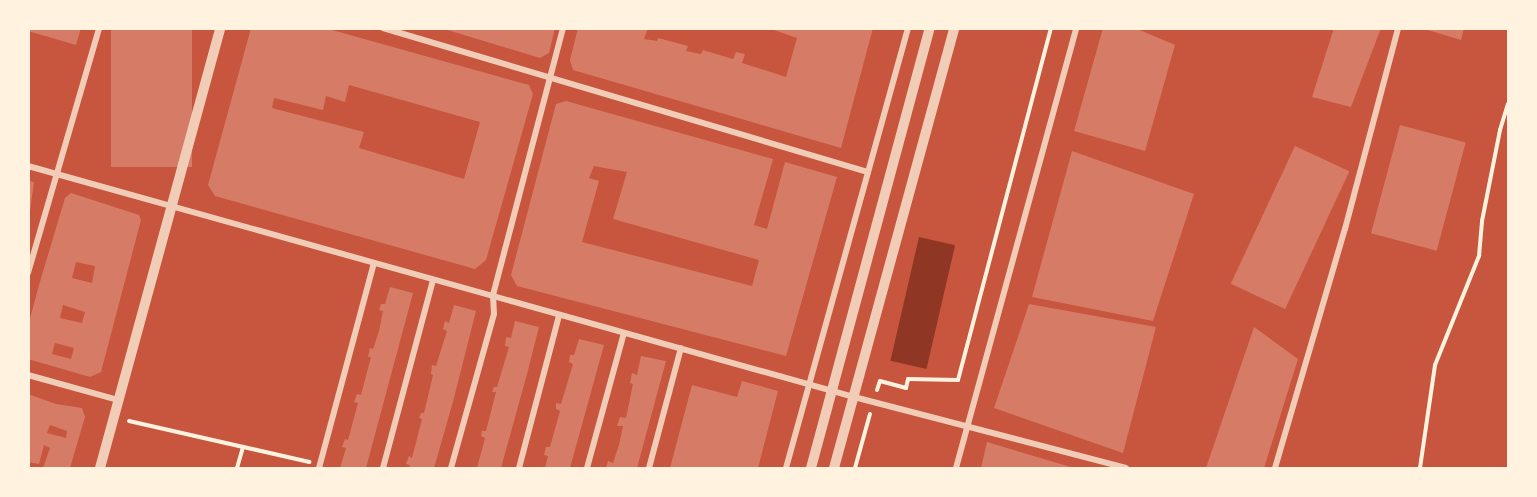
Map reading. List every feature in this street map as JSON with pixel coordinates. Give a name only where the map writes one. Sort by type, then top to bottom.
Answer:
[{"type":"street","points":[[28,273],[99,28]]},
{"type":"street","points":[[100,468],[220,28]]},
{"type":"street","points":[[383,28],[867,172]]},
{"type":"street","points":[[451,468],[494,314],[493,296],[563,28]]},
{"type":"street","points":[[786,468],[908,28]]},
{"type":"street","points":[[810,468],[833,391],[930,28]]},
{"type":"street","points":[[834,468],[954,28]]},
{"type":"street","points":[[956,468],[1076,28]]},
{"type":"street","points":[[1275,468],[1345,229],[1398,28]]},
{"type":"street","points":[[28,166],[854,397],[1126,468]]},
{"type":"street","points":[[320,466],[374,263]]},
{"type":"street","points":[[382,468],[434,280]]},
{"type":"street","points":[[519,468],[559,315]]},
{"type":"street","points":[[587,468],[624,333]]},
{"type":"street","points":[[649,468],[681,348]]},
{"type":"street","points":[[28,375],[118,400]]},
{"type":"path","points":[[906,388],[908,380],[958,380],[1051,28]]},
{"type":"path","points":[[1420,468],[1435,365],[1479,256],[1482,221],[1500,130],[1509,104]]},
{"type":"path","points":[[114,419],[320,466]]},
{"type":"path","points":[[855,468],[867,426]]},
{"type":"path","points":[[237,468],[243,447]]},
{"type":"shaded area","points":[[919,237],[955,245],[926,369],[890,361]]},
{"type":"building","points":[[28,28],[81,28],[76,45],[28,31]]},
{"type":"building","points":[[111,28],[192,28],[192,167],[111,167]]},
{"type":"building","points":[[251,28],[325,28],[529,85],[533,94],[486,260],[475,269],[215,196],[208,185]],"holes":[[[349,85],[480,122],[464,179],[359,148],[364,132],[272,108],[274,98],[323,110],[326,96],[345,102]]]},
{"type":"building","points":[[441,28],[555,28],[549,53],[540,58]]},
{"type":"building","points":[[578,28],[648,28],[644,39],[657,41],[658,38],[688,46],[686,51],[701,54],[703,50],[733,59],[736,52],[745,54],[742,63],[786,77],[797,38],[768,28],[873,28],[841,148],[573,70],[570,60]]},
{"type":"building","points":[[1103,28],[1135,28],[1175,45],[1145,151],[1074,131]]},
{"type":"building","points":[[1334,28],[1381,28],[1351,107],[1312,97]]},
{"type":"building","points":[[1421,28],[1464,28],[1461,40]]},
{"type":"building","points":[[566,101],[773,159],[754,225],[767,229],[785,162],[837,177],[786,356],[517,286],[511,275],[556,104]],"holes":[[[594,166],[627,172],[613,219],[759,260],[752,286],[582,242],[599,181],[589,178]]]},
{"type":"building","points":[[1400,125],[1466,143],[1437,251],[1371,233]]},
{"type":"building","points":[[1295,146],[1349,171],[1285,309],[1231,284]]},
{"type":"building","points":[[1072,151],[1194,194],[1153,321],[1032,297]]},
{"type":"building","points":[[28,181],[34,182],[29,218],[28,218]]},
{"type":"building","points":[[71,193],[139,215],[141,220],[101,372],[90,377],[28,359],[28,326],[65,198]],"holes":[[[76,262],[95,266],[92,283],[72,278]],[[63,305],[85,312],[82,323],[60,318]],[[55,343],[74,348],[71,359],[52,354]]]},
{"type":"building","points":[[390,287],[413,293],[366,468],[340,468],[346,448],[342,447],[345,439],[348,440],[358,403],[354,402],[357,394],[361,395],[371,357],[368,357],[370,348],[373,349],[379,331],[383,311],[379,310],[381,304],[385,304]]},
{"type":"building","points":[[1029,304],[1156,327],[1123,453],[994,408]]},
{"type":"building","points":[[454,305],[476,311],[454,398],[434,468],[409,468],[410,465],[406,464],[409,456],[412,458],[422,419],[419,418],[421,413],[424,413],[433,375],[431,374],[432,365],[436,366],[447,331],[443,329],[445,321],[449,323]]},
{"type":"building","points":[[515,321],[539,327],[527,374],[501,468],[477,468],[485,438],[481,436],[482,431],[486,431],[496,392],[492,392],[494,387],[497,387],[509,347],[505,346],[506,337],[511,338]]},
{"type":"building","points":[[1254,327],[1298,359],[1264,468],[1206,468]]},
{"type":"building","points":[[579,339],[604,345],[570,468],[545,468],[548,456],[544,455],[546,447],[550,447],[560,411],[556,409],[556,403],[561,404],[573,364],[569,362],[570,355],[574,355]]},
{"type":"building","points":[[641,356],[666,361],[637,468],[606,468],[608,461],[613,463],[619,445],[623,426],[617,426],[620,417],[626,418],[633,384],[630,383],[632,373],[637,375]]},
{"type":"building","points":[[742,381],[778,391],[758,468],[670,468],[692,385],[737,397]]},
{"type":"building","points":[[28,394],[56,404],[82,408],[85,417],[70,468],[43,468],[50,448],[44,445],[39,464],[28,462]],"holes":[[[50,425],[67,431],[66,438],[47,433]]]},
{"type":"building","points":[[987,442],[1074,468],[981,468]]}]
